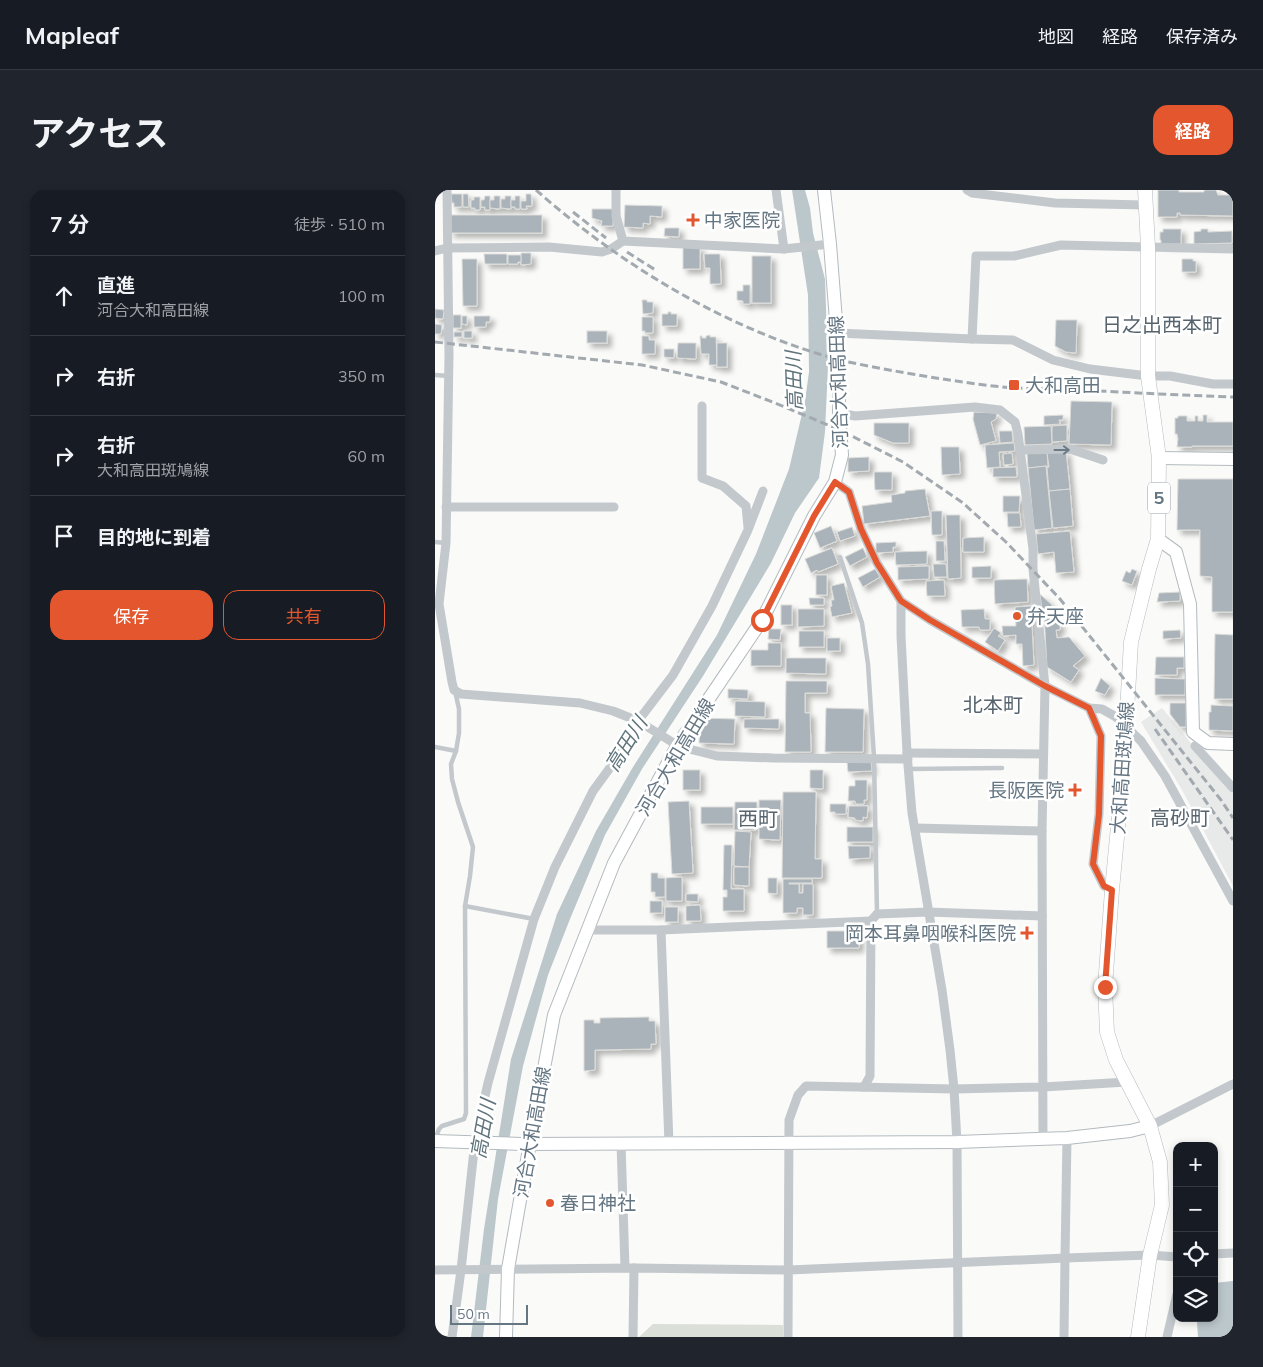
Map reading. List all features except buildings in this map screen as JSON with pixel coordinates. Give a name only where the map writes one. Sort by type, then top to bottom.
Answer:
[{"type":"main road","name":"河合大和高田線","points":[[506,1337],[504,1269],[526,1143],[554,1015],[614,863],[674,744],[762,620],[814,516],[835,482],[842,455],[839,413],[839,359],[824,190]]},
{"type":"main road","name":"大和高田斑鳩線","points":[[1138,1337],[1150,1255],[1162,1205],[1160,1162],[1150,1126],[1116,1060],[1107,1032],[1105,987],[1124,763],[1131,642],[1158,539],[1159,458],[1147,376],[1145,190]]},
{"type":"main road","points":[[1159,458],[1233,459]]},
{"type":"main road","points":[[1158,539],[1176,552],[1191,604],[1193,732],[1208,744],[1233,744]]},
{"type":"main road","points":[[435,1141],[669,1144],[957,1142],[1043,1140],[1131,1132],[1150,1126]]},
{"type":"street","points":[[447,190],[449,376],[446,543],[437,604],[454,690],[461,694],[580,703],[613,711],[638,721],[674,744],[717,756],[908,760],[1043,754]]},
{"type":"street","points":[[616,190],[616,216],[623,241]]},
{"type":"street","points":[[775,190],[784,249]]},
{"type":"street","points":[[967,190],[971,193],[1055,203],[1145,205]]},
{"type":"street","points":[[435,250],[447,248],[549,247],[601,252],[623,241],[784,249],[828,244]]},
{"type":"street","points":[[972,339],[976,256],[1014,256],[1061,245],[1233,249]]},
{"type":"street","points":[[837,333],[1013,340],[1053,360],[1091,369],[1147,376],[1170,376],[1213,384],[1233,384]]},
{"type":"street","points":[[702,406],[702,478],[723,486],[746,506],[748,530]]},
{"type":"street","points":[[839,413],[855,416],[975,406],[999,410],[1015,422],[1021,450],[1033,549],[1033,569],[1045,686],[1042,831],[1043,1140]]},
{"type":"street","points":[[1021,450],[1070,449],[1103,460]]},
{"type":"street","points":[[835,482],[849,492],[861,529],[877,563],[901,601],[930,620],[1045,686],[1089,708],[1102,709],[1116,717],[1141,741],[1165,776],[1233,901]]},
{"type":"street","points":[[452,1337],[488,1083],[534,919],[555,867],[593,791],[612,765],[638,721],[673,675],[712,606],[748,530],[763,491]]},
{"type":"street","points":[[446,507],[614,507]]},
{"type":"street","points":[[901,601],[901,636],[912,813],[942,990],[954,1089],[957,1142],[958,1337]]},
{"type":"street","points":[[1089,708],[1101,736],[1099,814],[1093,864],[1104,886],[1112,890]]},
{"type":"street","points":[[1208,744],[1195,746],[1233,788]]},
{"type":"street","points":[[915,828],[1042,831]]},
{"type":"street","points":[[864,1087],[870,1076],[871,921],[877,914],[928,912],[1042,916]]},
{"type":"street","points":[[587,930],[661,930],[871,921]]},
{"type":"street","points":[[661,930],[669,1144]]},
{"type":"street","points":[[788,1337],[789,1120],[798,1095],[807,1086],[954,1089],[1043,1087],[1127,1082]]},
{"type":"street","points":[[1150,1126],[1233,1084]]},
{"type":"street","points":[[1064,1337],[1067,1138]]},
{"type":"street","points":[[621,1143],[633,1337]]},
{"type":"street","points":[[1218,1254],[1233,1253]]},
{"type":"street","points":[[435,1270],[629,1268],[789,1270],[1150,1255],[1173,1257]]},
{"type":"street","points":[[1167,1337],[1173,1311]]},
{"type":"lane","points":[[435,376],[449,376]]},
{"type":"lane","points":[[435,542],[446,543]]},
{"type":"lane","points":[[841,557],[861,623],[868,664],[874,758],[877,914]]},
{"type":"lane","points":[[435,1141],[442,1126],[464,1119],[467,1113],[465,906],[473,847],[457,802],[452,779],[451,764],[456,751],[459,733],[459,709],[454,690]]},
{"type":"lane","points":[[435,747],[456,751]]},
{"type":"lane","points":[[908,760],[1002,768]]},
{"type":"lane","points":[[465,906],[534,919]]},
{"type":"shaded area","points":[[792,190],[805,190],[810,208],[813,233],[825,279],[828,365],[825,432],[819,478],[795,513],[771,563],[703,676],[642,769],[605,835],[570,919],[548,975],[523,1066],[498,1199],[483,1337],[471,1337],[484,1229],[511,1059],[557,914],[596,831],[633,767],[717,635],[756,554],[789,469],[805,401],[809,372],[808,295]]},
{"type":"shaded area","points":[[1162,708],[1233,794],[1233,886],[1182,790],[1141,722]]},
{"type":"shaded area","points":[[1233,1281],[1233,1337],[1198,1337],[1197,1322],[1218,1322],[1218,1283]]},
{"type":"shaded area","points":[[653,1324],[783,1325],[783,1337],[639,1337]]},
{"type":"railway","points":[[536,190],[604,244],[678,292],[717,313],[757,331],[798,347],[840,360],[906,373],[1001,387],[1233,397]]},
{"type":"railway","points":[[573,212],[606,238]]},
{"type":"railway","points":[[627,252],[657,271]]},
{"type":"railway","points":[[435,342],[642,365],[721,382],[840,430],[903,462],[963,503],[1006,542],[1060,599],[1221,800],[1233,818]]},
{"type":"railway","points":[[1155,729],[1233,840]]},
{"type":"place","name":"中家医院","points":[[693,220]]},
{"type":"place","name":"大和高田","points":[[1014,385]]},
{"type":"place","name":"弁天座","points":[[1017,616]]},
{"type":"place","name":"長阪医院","points":[[1075,790]]},
{"type":"place","name":"岡本耳鼻咽喉科医院","points":[[1027,933]]},
{"type":"place","name":"春日神社","points":[[550,1203]]},
{"type":"district","name":"日之出西本町","points":[[1162,325]]},
{"type":"district","name":"北本町","points":[[993,705]]},
{"type":"district","name":"高砂町","points":[[1180,818]]},
{"type":"district","name":"西町","points":[[758,819]]},
{"type":"route","points":[[762,620],[814,516],[835,482],[849,492],[861,529],[877,563],[901,601],[930,620],[1045,686],[1089,708],[1101,736],[1099,814],[1093,864],[1104,886],[1112,890],[1105,987]]},
{"type":"water label","name":"高田川","points":[[794,381]]},
{"type":"water label","name":"高田川","points":[[626,744]]},
{"type":"water label","name":"高田川","points":[[483,1129]]}]
